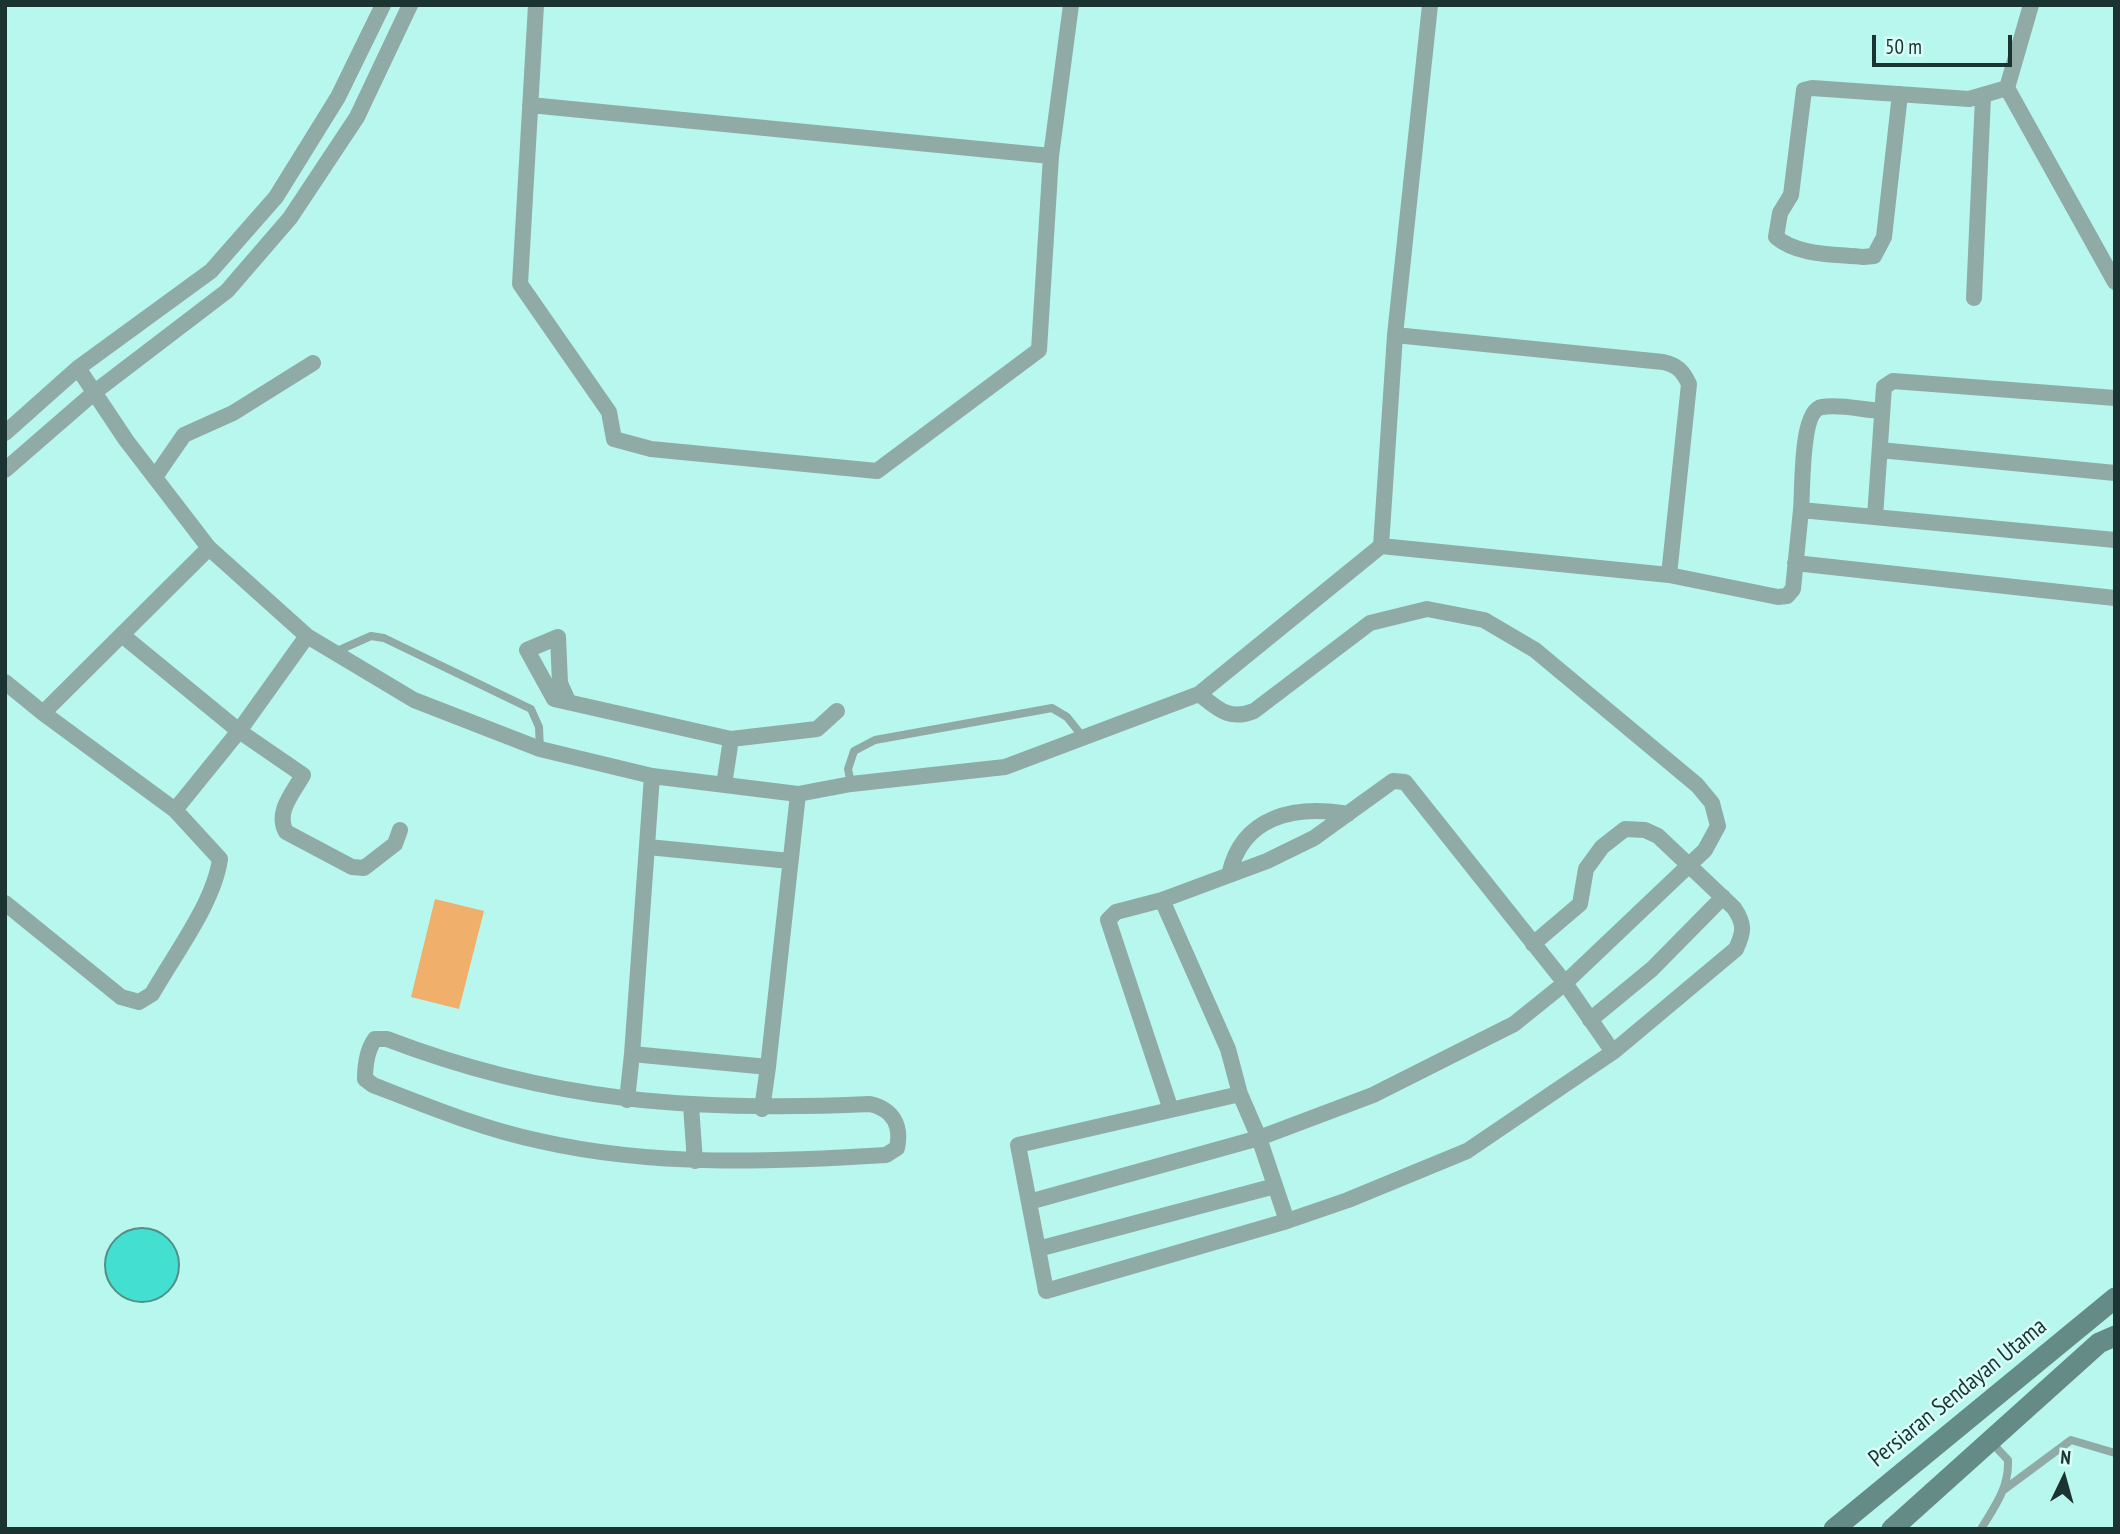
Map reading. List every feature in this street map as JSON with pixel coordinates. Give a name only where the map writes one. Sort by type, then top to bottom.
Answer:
[{"type":"main road","name":"Persiaran Sendayan Utama","points":[[1834,1529],[2115,1298]]},
{"type":"main road","points":[[1892,1529],[2099,1343],[2115,1336]]},
{"type":"street","points":[[5,433],[78,368],[211,271],[276,197],[338,97],[383,5]]},
{"type":"street","points":[[5,470],[96,391],[227,291],[290,218],[356,117],[410,5]]},
{"type":"street","points":[[536,5],[520,284],[609,412],[614,439],[650,449],[877,471],[1039,350],[1051,156],[1070,5]]},
{"type":"street","points":[[1381,546],[1395,335],[1430,5]]},
{"type":"street","points":[[2031,5],[2007,88],[2115,282]]},
{"type":"street","points":[[1900,94],[1884,237],[1879,250],[1874,256],[1863,257],[1799,250],[1785,245],[1776,237],[1777,223],[1791,195],[1804,90],[1812,88],[1983,97],[2007,88]]},
{"type":"street","points":[[1974,298],[1983,97]]},
{"type":"street","points":[[530,105],[1051,156]]},
{"type":"street","points":[[1395,335],[1675,364],[1684,373],[1689,384],[1669,575]]},
{"type":"street","points":[[155,477],[184,435],[233,413],[313,363]]},
{"type":"street","points":[[78,368],[209,548],[269,605],[307,636],[414,700],[540,749],[652,776],[798,794],[851,784],[1005,767],[1199,694],[1381,546],[1669,575],[1777,597],[1787,596],[1793,589],[1806,428],[1811,413],[1819,407],[1882,411]]},
{"type":"street","points":[[1875,517],[1884,387],[1893,381],[2115,398]]},
{"type":"street","points":[[1880,450],[2115,472]]},
{"type":"street","points":[[1801,510],[2115,540]]},
{"type":"street","points":[[43,713],[209,548]]},
{"type":"street","points":[[1795,563],[2115,598]]},
{"type":"street","points":[[1029,1202],[1259,1138],[1373,1096],[1503,1030],[1565,983],[1690,865],[1705,850],[1718,825],[1712,803],[1698,785],[1535,650],[1484,620],[1427,609],[1370,623],[1254,711],[1240,716],[1224,715],[1199,694]]},
{"type":"street","points":[[121,635],[239,731],[303,775],[282,811],[281,823],[286,832],[352,867],[364,868],[395,844],[400,830]]},
{"type":"street","points":[[175,810],[239,731],[307,636]]},
{"type":"street","points":[[568,701],[560,683],[558,637],[527,650],[554,699],[731,739],[817,729],[837,711]]},
{"type":"street","points":[[5,682],[175,810],[220,859],[218,875],[152,994],[139,1002],[121,997],[5,903]]},
{"type":"street","points":[[724,785],[731,739]]},
{"type":"street","points":[[627,1100],[649,846],[652,776]]},
{"type":"street","points":[[1171,1110],[1108,920],[1116,912],[1162,901],[1314,838],[1393,781],[1405,782],[1565,983],[1613,1052]]},
{"type":"street","points":[[762,1109],[798,794]]},
{"type":"street","points":[[1229,875],[1238,850],[1255,829],[1288,812],[1314,809],[1349,814]]},
{"type":"street","points":[[1240,1094],[1018,1145],[1046,1291],[1287,1221],[1359,1196],[1467,1151],[1613,1052],[1735,949],[1743,935],[1743,921],[1723,897],[1658,836],[1645,830],[1625,829],[1602,847],[1586,869],[1580,904],[1533,944]]},
{"type":"street","points":[[649,846],[790,861]]},
{"type":"street","points":[[1590,1020],[1652,969],[1723,897]]},
{"type":"street","points":[[1162,901],[1228,1049],[1240,1094],[1259,1138],[1287,1221]]},
{"type":"street","points":[[375,1039],[387,1039],[490,1074],[547,1087],[627,1100],[762,1109],[870,1104],[884,1107],[894,1116],[899,1138],[897,1147],[886,1155],[787,1161],[695,1161],[622,1154],[528,1138],[373,1085],[365,1079],[365,1069],[370,1046],[375,1039]]},
{"type":"street","points":[[632,1054],[768,1067]]},
{"type":"street","points":[[691,1106],[695,1161]]},
{"type":"street","points":[[1038,1249],[1275,1186]]},
{"type":"lane","points":[[335,652],[371,636],[384,638],[531,709],[539,727],[540,749]]},
{"type":"lane","points":[[851,784],[848,769],[854,751],[875,740],[1052,708],[1067,717],[1083,737]]},
{"type":"lane","points":[[1981,1529],[2005,1489],[2071,1440],[2115,1453]]},
{"type":"lane","points":[[1990,1441],[2008,1460],[2005,1489]]},
{"type":"shaded area","points":[[435,899],[484,911],[459,1009],[411,997]]},
{"type":"building","points":[[142,1228],[156,1231],[168,1239],[176,1251],[179,1265],[176,1279],[168,1291],[156,1299],[142,1302],[128,1299],[116,1291],[108,1279],[105,1265],[108,1251],[116,1239],[128,1231]]}]
